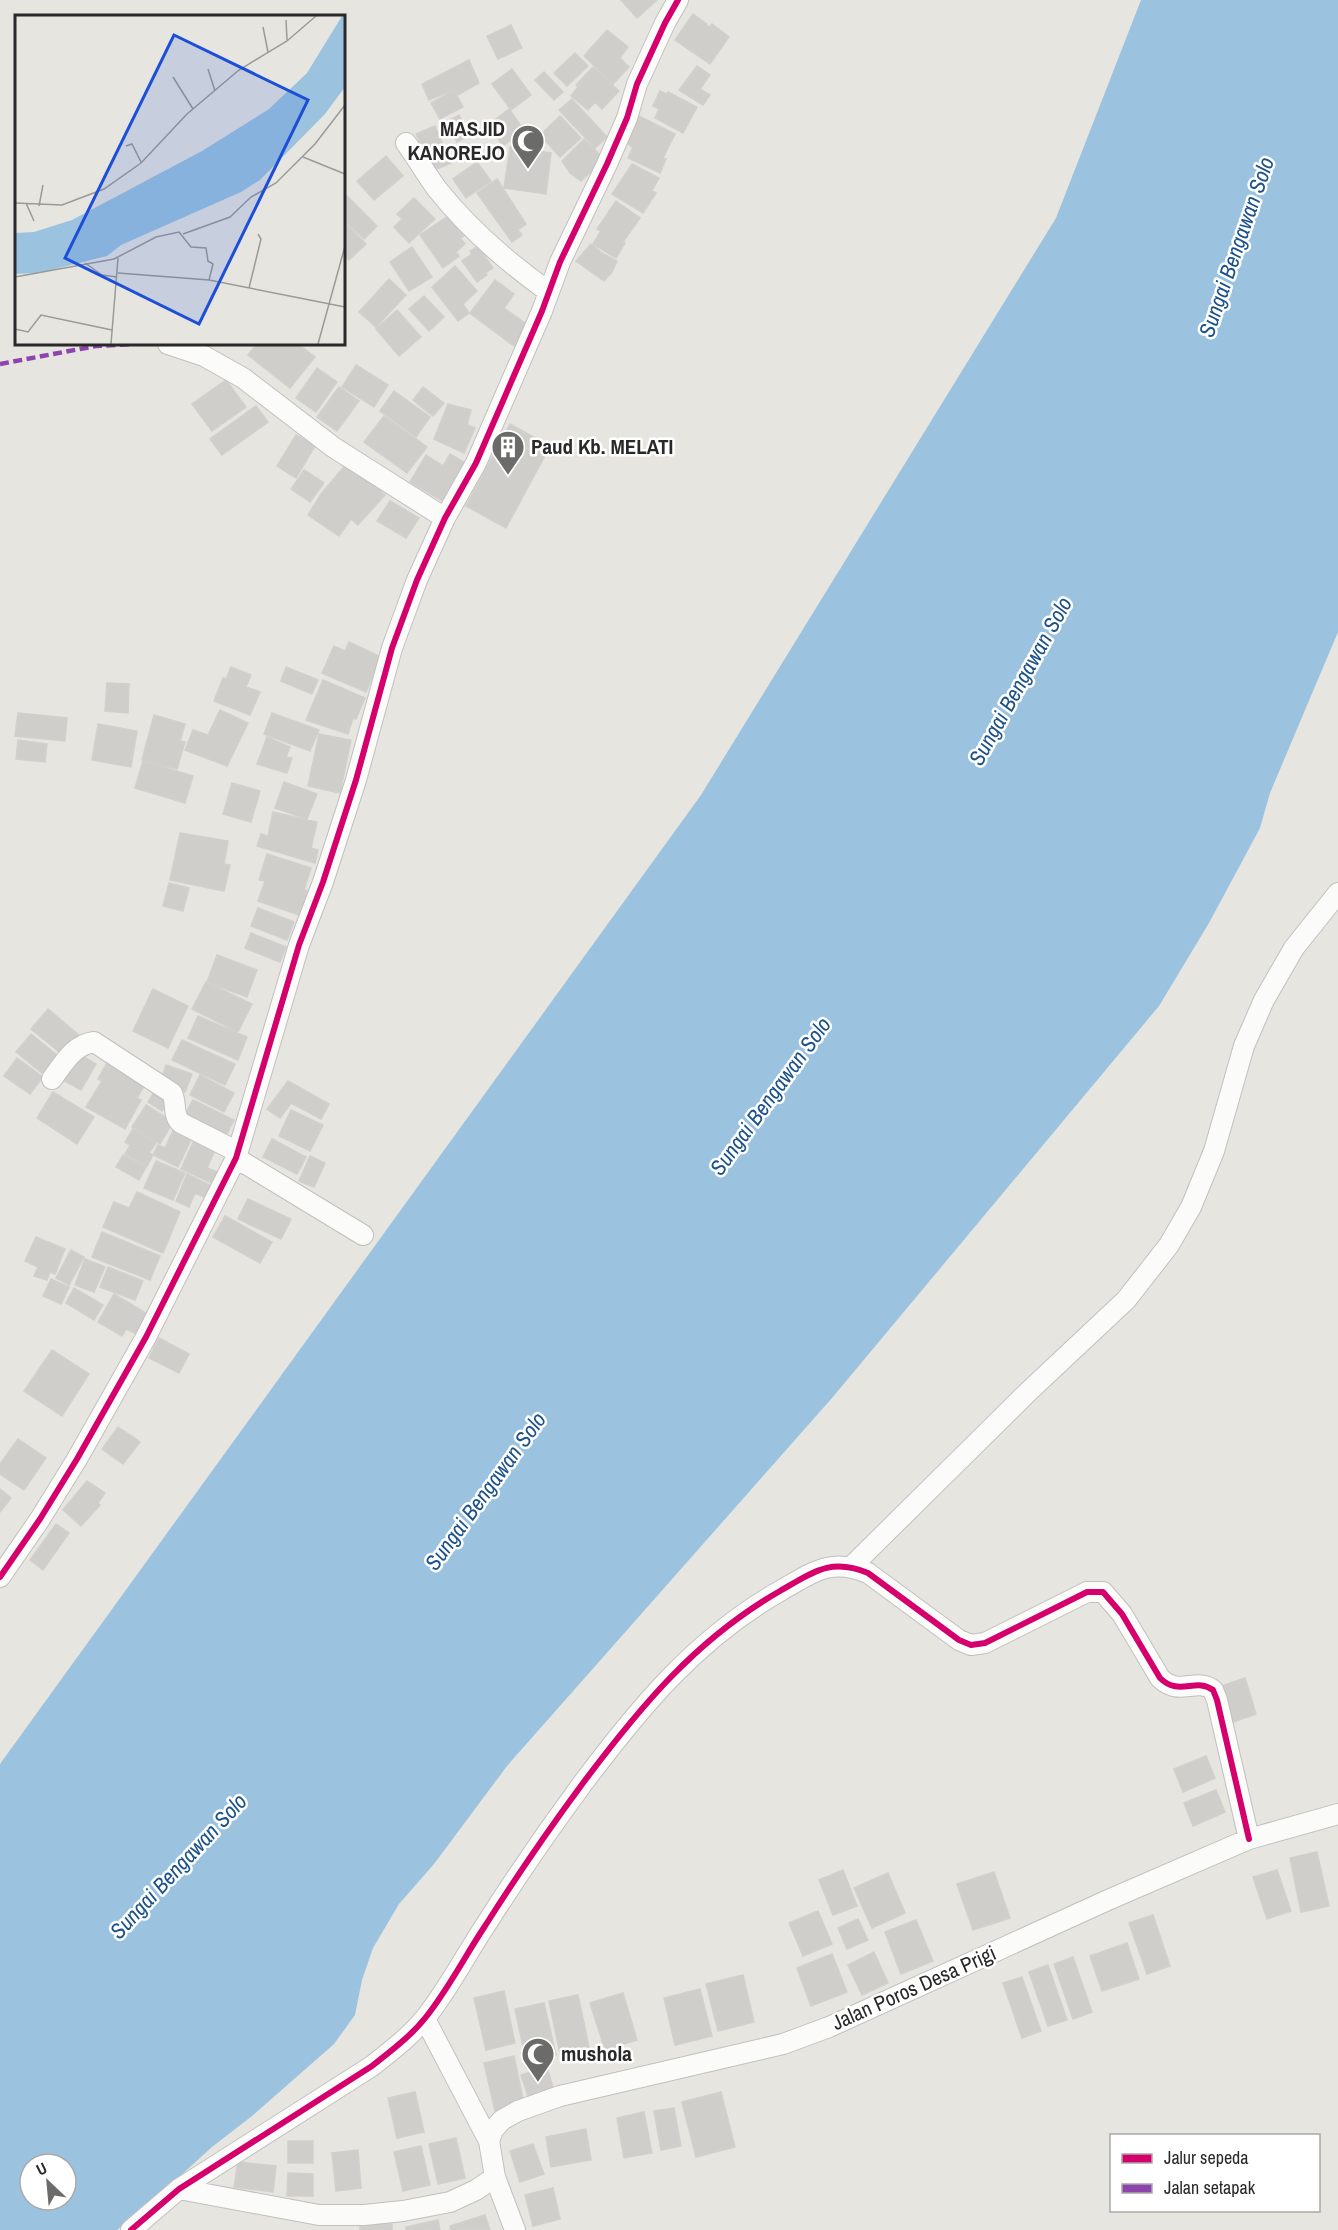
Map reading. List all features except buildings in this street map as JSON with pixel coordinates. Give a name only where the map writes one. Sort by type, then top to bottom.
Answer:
[{"type":"street","points":[[0,1577],[58,1489],[140,1347],[237,1155],[299,945],[323,882],[356,780],[392,648],[417,580],[445,518],[476,463],[560,262],[611,155],[642,74],[678,0]]},
{"type":"street","points":[[406,143],[436,188],[474,230],[510,264],[549,292]]},
{"type":"street","points":[[171,345],[204,356],[243,378],[333,447],[445,518]]},
{"type":"street","points":[[852,1566],[1028,1392],[1126,1300],[1169,1245],[1191,1207],[1214,1151],[1244,1046],[1264,1000],[1294,948],[1338,893]]},
{"type":"street","points":[[52,1079],[74,1050],[94,1042],[172,1093],[176,1118],[181,1124],[237,1155],[363,1235]]},
{"type":"street","points":[[131,2230],[179,2189],[372,2066],[398,2046],[424,2019],[448,1986],[485,1926],[564,1809],[651,1696],[704,1643],[754,1606],[814,1572],[832,1565],[852,1566],[867,1573],[959,1640],[971,1645],[985,1643],[1087,1592],[1103,1592],[1122,1614],[1164,1683],[1170,1687],[1182,1688],[1201,1685],[1213,1690],[1249,1839]]},
{"type":"street","name":"Jalan Poros Desa Prigi","points":[[489,2141],[493,2130],[502,2120],[518,2111],[561,2096],[783,2044],[829,2027],[1108,1900],[1249,1839],[1338,1814]]},
{"type":"street","points":[[424,2019],[489,2141],[495,2177],[515,2230]]},
{"type":"street","points":[[179,2189],[319,2215],[364,2215],[403,2211],[450,2202],[476,2190],[495,2177]]},
{"type":"water","name":"Sungai Bengawan Solo","points":[[1141,0],[1338,0],[1338,632],[1270,793],[1260,828],[1209,923],[1159,1006],[832,1398],[507,1766],[434,1864],[399,1904],[373,1948],[362,1980],[355,2015],[334,2044],[117,2230],[0,2230],[0,1764],[701,795],[1056,218]]},
{"type":"marked path","points":[[0,364],[96,346],[114,345]]},
{"type":"cycle path","points":[[0,1577],[40,1519],[77,1459],[146,1337],[236,1158],[299,945],[323,882],[356,780],[392,648],[417,580],[445,518],[476,463],[542,311],[560,262],[627,118],[637,84],[678,0]]},
{"type":"cycle path","points":[[131,2230],[179,2189],[372,2066],[407,2037],[442,1995],[509,1889],[604,1755],[671,1676],[722,1631],[750,1610],[802,1578],[822,1569],[855,1568],[868,1573],[959,1640],[971,1645],[985,1643],[1087,1592],[1103,1592],[1122,1614],[1160,1678],[1174,1686],[1200,1685],[1213,1690],[1249,1839]]},
{"type":"place","name":"MASJID KANOREJO","points":[[528,170]]},
{"type":"place","name":"Paud Kb. MELATI","points":[[508,476]]},
{"type":"place","name":"mushola","points":[[538,2083]]}]
